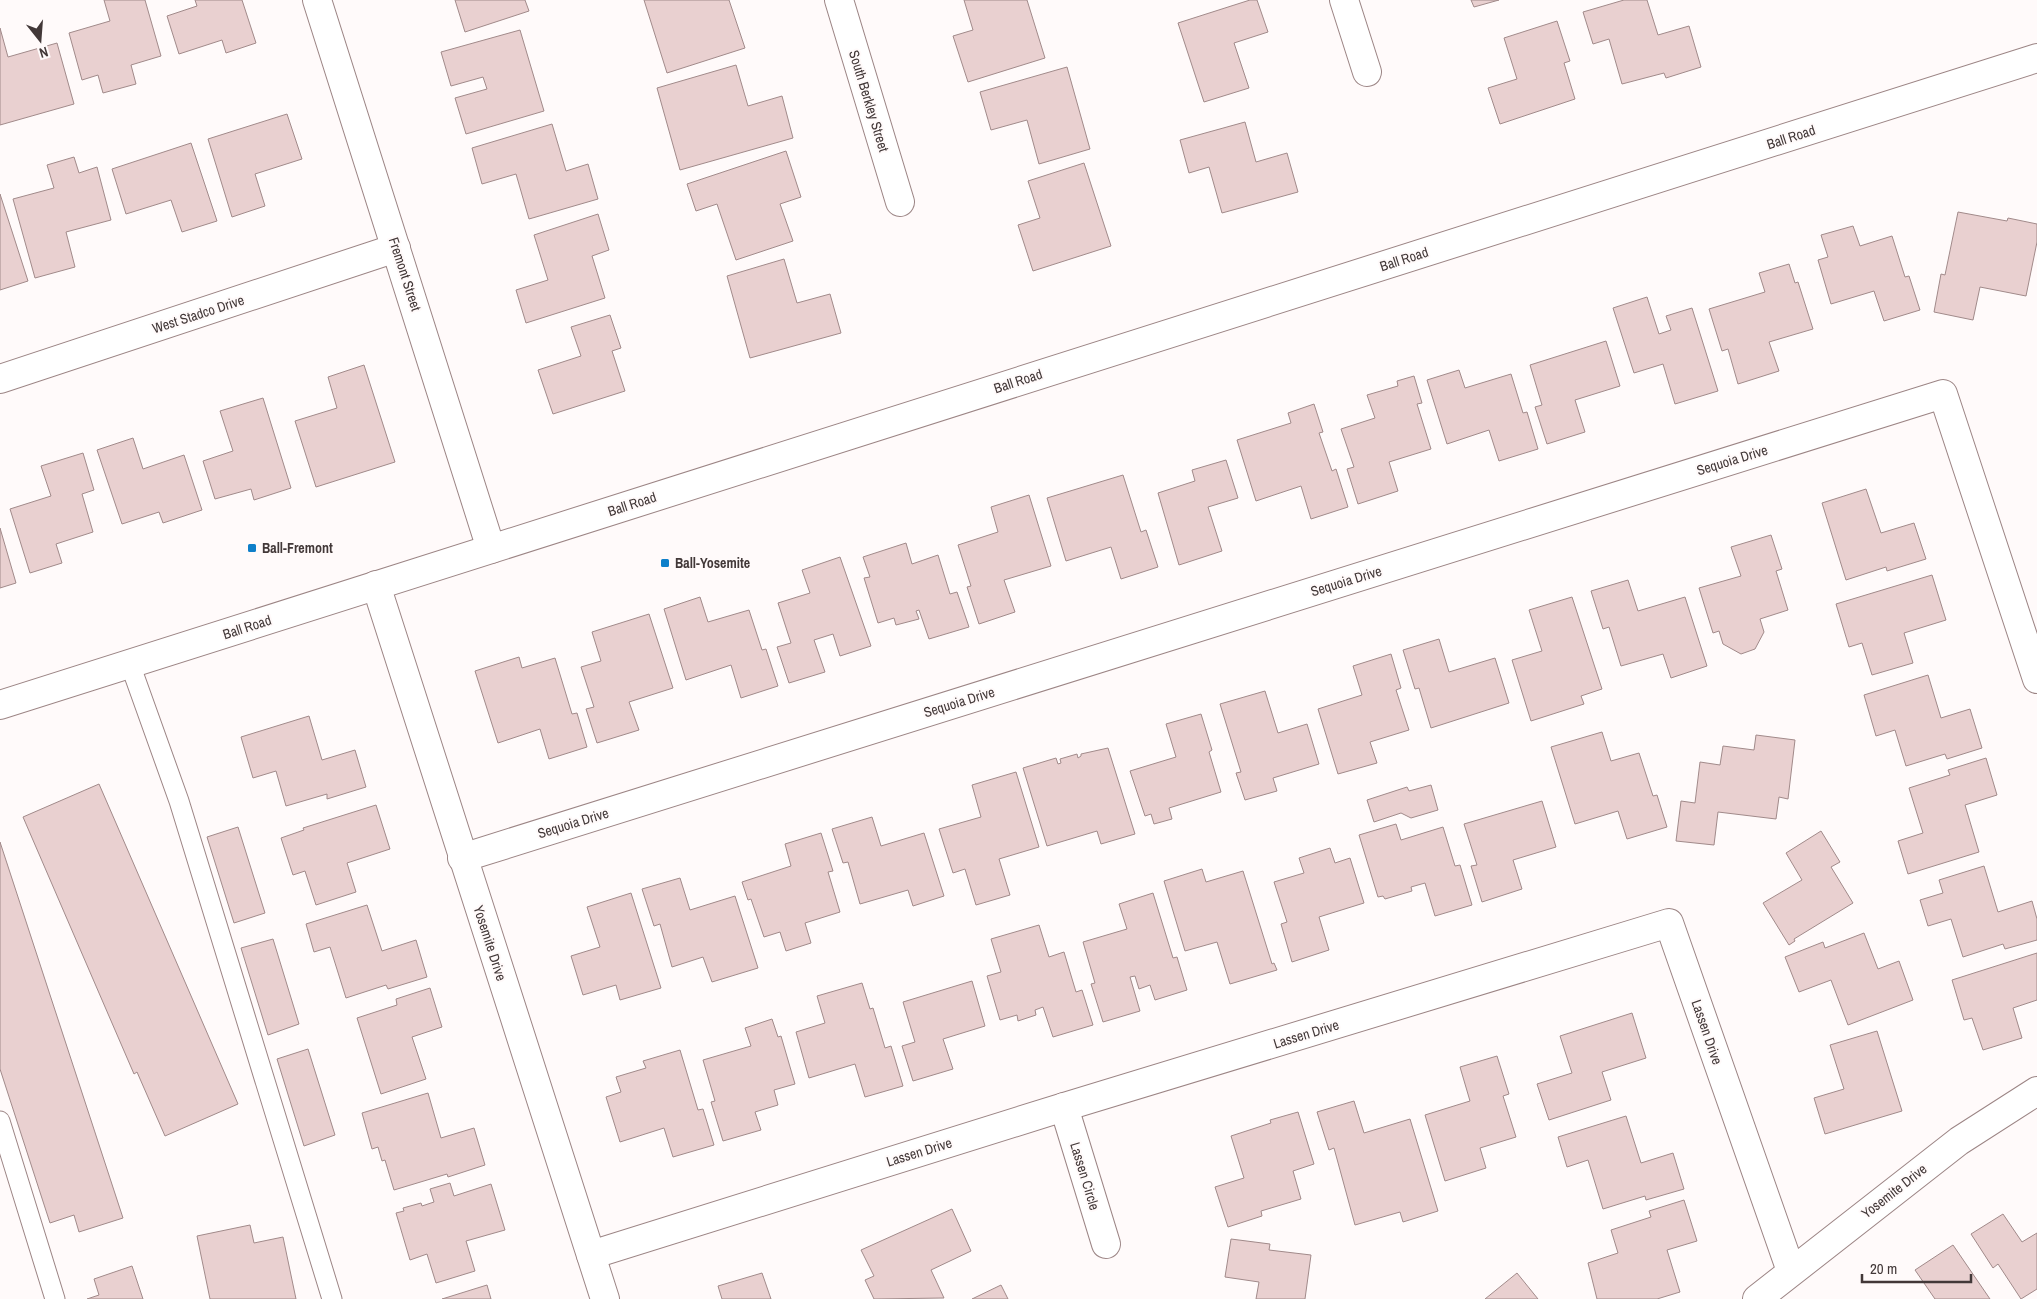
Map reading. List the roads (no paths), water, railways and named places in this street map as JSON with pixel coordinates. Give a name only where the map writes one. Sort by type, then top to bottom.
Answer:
[{"type":"street","name":"Fremont Street","points":[[317,0],[492,549]]},
{"type":"street","name":"South Berkley Street","points":[[839,0],[900,202]]},
{"type":"street","points":[[1344,0],[1367,72]]},
{"type":"street","name":"Ball Road","points":[[0,705],[2037,58]]},
{"type":"street","name":"West Stadco Drive","points":[[0,379],[396,248]]},
{"type":"street","name":"Sequoia Drive","points":[[462,858],[1943,394],[2037,679]]},
{"type":"street","name":"Yosemite Drive","points":[[376,586],[605,1299]]},
{"type":"street","name":"Lassen Drive","points":[[591,1255],[1064,1107],[1669,923],[1791,1271]]},
{"type":"street","name":"Yosemite Drive","points":[[1757,1299],[1959,1141],[2037,1091]]},
{"type":"street","name":"Lassen Circle","points":[[1064,1107],[1106,1244]]},
{"type":"lane","points":[[130,664],[179,801],[332,1299]]},
{"type":"lane","points":[[0,1121],[55,1299]]},
{"type":"place","name":"Ball-Fremont","points":[[252,548]]},
{"type":"place","name":"Ball-Yosemite","points":[[665,563]]}]
